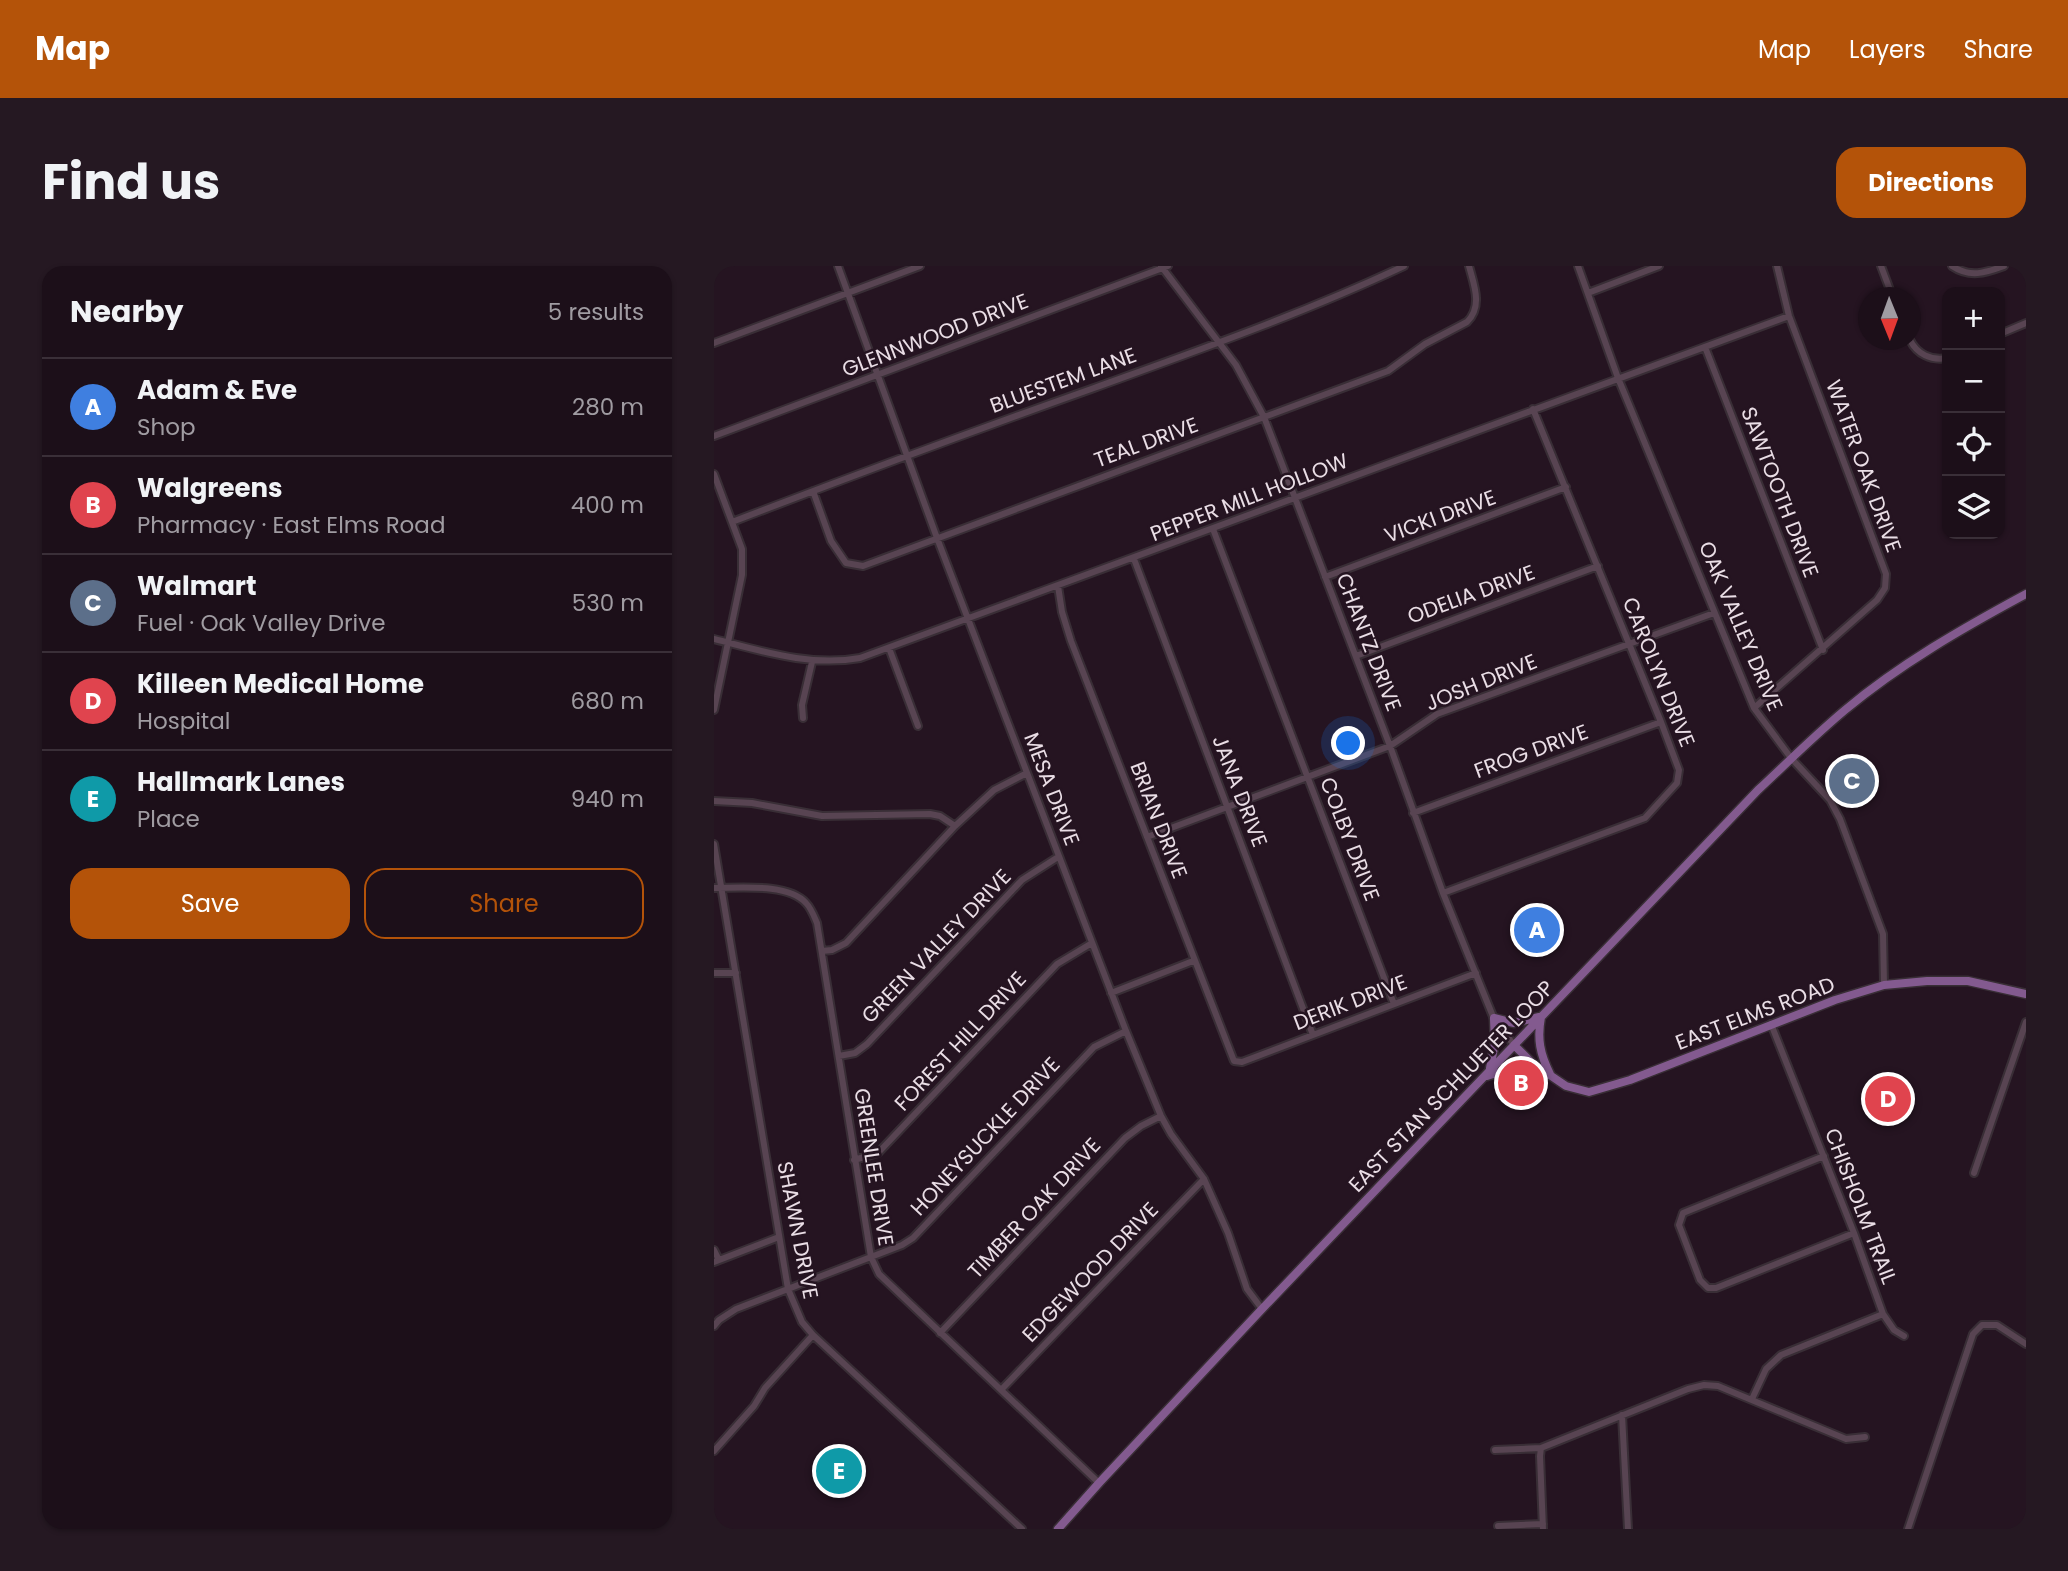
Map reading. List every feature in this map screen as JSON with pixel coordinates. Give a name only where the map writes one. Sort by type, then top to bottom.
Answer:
[{"type":"main road","name":"EAST STAN SCHLUETER LOOP","points":[[1058,1529],[1262,1309],[1704,844],[1791,758],[1846,709],[1882,682],[1924,653],[2026,594]]},
{"type":"main road","name":"EAST ELMS ROAD","points":[[1514,1045],[1551,1077],[1574,1090],[1599,1091],[1771,1024],[1884,985],[1968,981],[2026,994]]},
{"type":"main road","points":[[1486,1075],[1493,1059],[1494,1019],[1514,1023],[1542,1016]]},
{"type":"main road","points":[[1542,1016],[1538,1033],[1539,1048],[1551,1077]]},
{"type":"main road","points":[[1486,1075],[1523,1068],[1551,1077]]},
{"type":"street","name":"MESA DRIVE","points":[[838,266],[937,538],[1126,1031],[1161,1116],[1204,1179],[1228,1233],[1247,1289],[1262,1309]]},
{"type":"street","points":[[714,343],[920,266]]},
{"type":"street","name":"BLUESTEM LANE","points":[[732,522],[1340,296],[1404,266]]},
{"type":"street","name":"TEAL DRIVE","points":[[813,491],[831,541],[846,563],[863,566],[1378,376],[1425,344],[1468,322],[1476,309],[1477,301],[1469,266]]},
{"type":"street","name":"OAK VALLEY DRIVE","points":[[1578,266],[1618,378],[1754,708],[1791,758],[1830,800],[1840,819],[1883,934],[1884,985]]},
{"type":"street","points":[[1588,293],[1659,266]]},
{"type":"street","name":"WATER OAK DRIVE","points":[[1754,708],[1877,600],[1885,588],[1886,574],[1789,316],[1777,266]]},
{"type":"street","points":[[1881,266],[1889,287]]},
{"type":"street","points":[[1952,266],[1978,275],[2004,266]]},
{"type":"street","name":"CHANTZ DRIVE","points":[[1164,267],[1236,365],[1264,417],[1390,746],[1443,893],[1494,1019],[1514,1045]]},
{"type":"street","name":"GLENNWOOD DRIVE","points":[[714,436],[1164,267]]},
{"type":"street","name":"PEPPER MILL HOLLOW","points":[[714,639],[812,662],[846,661],[889,648],[1134,559],[1789,316]]},
{"type":"street","points":[[2005,332],[2026,323]]},
{"type":"street","name":"SAWTOOTH DRIVE","points":[[1705,347],[1823,650]]},
{"type":"street","points":[[1917,350],[1931,358],[1942,358]]},
{"type":"street","name":"CAROLYN DRIVE","points":[[1443,893],[1645,818],[1678,783],[1679,770],[1661,722],[1534,409]]},
{"type":"street","points":[[714,474],[742,549],[742,575],[714,710]]},
{"type":"street","name":"VICKI DRIVE","points":[[1325,577],[1566,487]]},
{"type":"street","name":"COLBY DRIVE","points":[[1213,529],[1394,1004]]},
{"type":"street","name":"JANA DRIVE","points":[[1134,559],[1313,1035]]},
{"type":"street","name":"ODELIA DRIVE","points":[[1356,656],[1598,566]]},
{"type":"street","name":"BRIAN DRIVE","points":[[1058,586],[1071,641],[1193,961],[1236,1062]]},
{"type":"street","name":"JOSH DRIVE","points":[[1147,837],[1390,746],[1437,714],[1714,613]]},
{"type":"street","points":[[889,648],[918,726]]},
{"type":"street","points":[[803,718],[802,705],[812,662]]},
{"type":"street","name":"FROG DRIVE","points":[[1413,813],[1661,722]]},
{"type":"street","points":[[822,951],[846,943],[955,826],[994,790],[1027,773]]},
{"type":"street","points":[[714,801],[752,803],[822,816],[930,814],[940,816],[955,826]]},
{"type":"street","name":"SHAWN DRIVE","points":[[714,844],[788,1289],[798,1315],[813,1335],[1022,1529]]},
{"type":"street","name":"GREEN VALLEY DRIVE","points":[[839,1056],[855,1053],[867,1044],[1022,880],[1058,857]]},
{"type":"street","name":"GREENLEE DRIVE","points":[[714,888],[779,889],[806,903],[817,923],[871,1257],[879,1274],[1099,1483]]},
{"type":"street","name":"FOREST HILL DRIVE","points":[[854,1160],[878,1153],[1057,964],[1092,943]]},
{"type":"street","points":[[1111,993],[1193,961]]},
{"type":"street","points":[[714,973],[736,973]]},
{"type":"street","name":"DERIK DRIVE","points":[[1236,1062],[1475,973]]},
{"type":"street","points":[[1974,1173],[2026,1022]]},
{"type":"street","name":"CHISHOLM TRAIL","points":[[1752,1399],[1766,1370],[1781,1355],[1883,1314],[1854,1233],[1771,1024]]},
{"type":"street","name":"HONEYSUCKLE DRIVE","points":[[714,1326],[736,1309],[902,1245],[913,1238],[1094,1047],[1126,1031]]},
{"type":"street","name":"TIMBER OAK DRIVE","points":[[940,1333],[1125,1138],[1161,1116]]},
{"type":"street","points":[[1824,1156],[1683,1213],[1679,1225],[1695,1268],[1703,1284],[1716,1288],[1854,1233]]},
{"type":"street","name":"EDGEWOOD DRIVE","points":[[1002,1390],[1204,1179]]},
{"type":"street","points":[[714,1250],[716,1261],[779,1237]]},
{"type":"street","points":[[1883,1314],[1894,1330],[1904,1336]]},
{"type":"street","points":[[1909,1529],[1973,1334],[1982,1325],[1992,1324],[2026,1344]]},
{"type":"street","points":[[714,1451],[813,1335]]},
{"type":"street","points":[[1495,1450],[1541,1448],[1704,1385],[1718,1386],[1846,1439],[1865,1437]]},
{"type":"street","points":[[1622,1415],[1628,1529]]},
{"type":"street","points":[[1498,1527],[1543,1527],[1541,1448]]},
{"type":"place","name":"Walmart","points":[[1852,781]]},
{"type":"place","name":"Adam & Eve","points":[[1537,930]]},
{"type":"place","name":"Walgreens","points":[[1521,1083]]},
{"type":"place","name":"Killeen Medical Home","points":[[1888,1099]]},
{"type":"place","name":"Hallmark Lanes","points":[[839,1471]]}]
